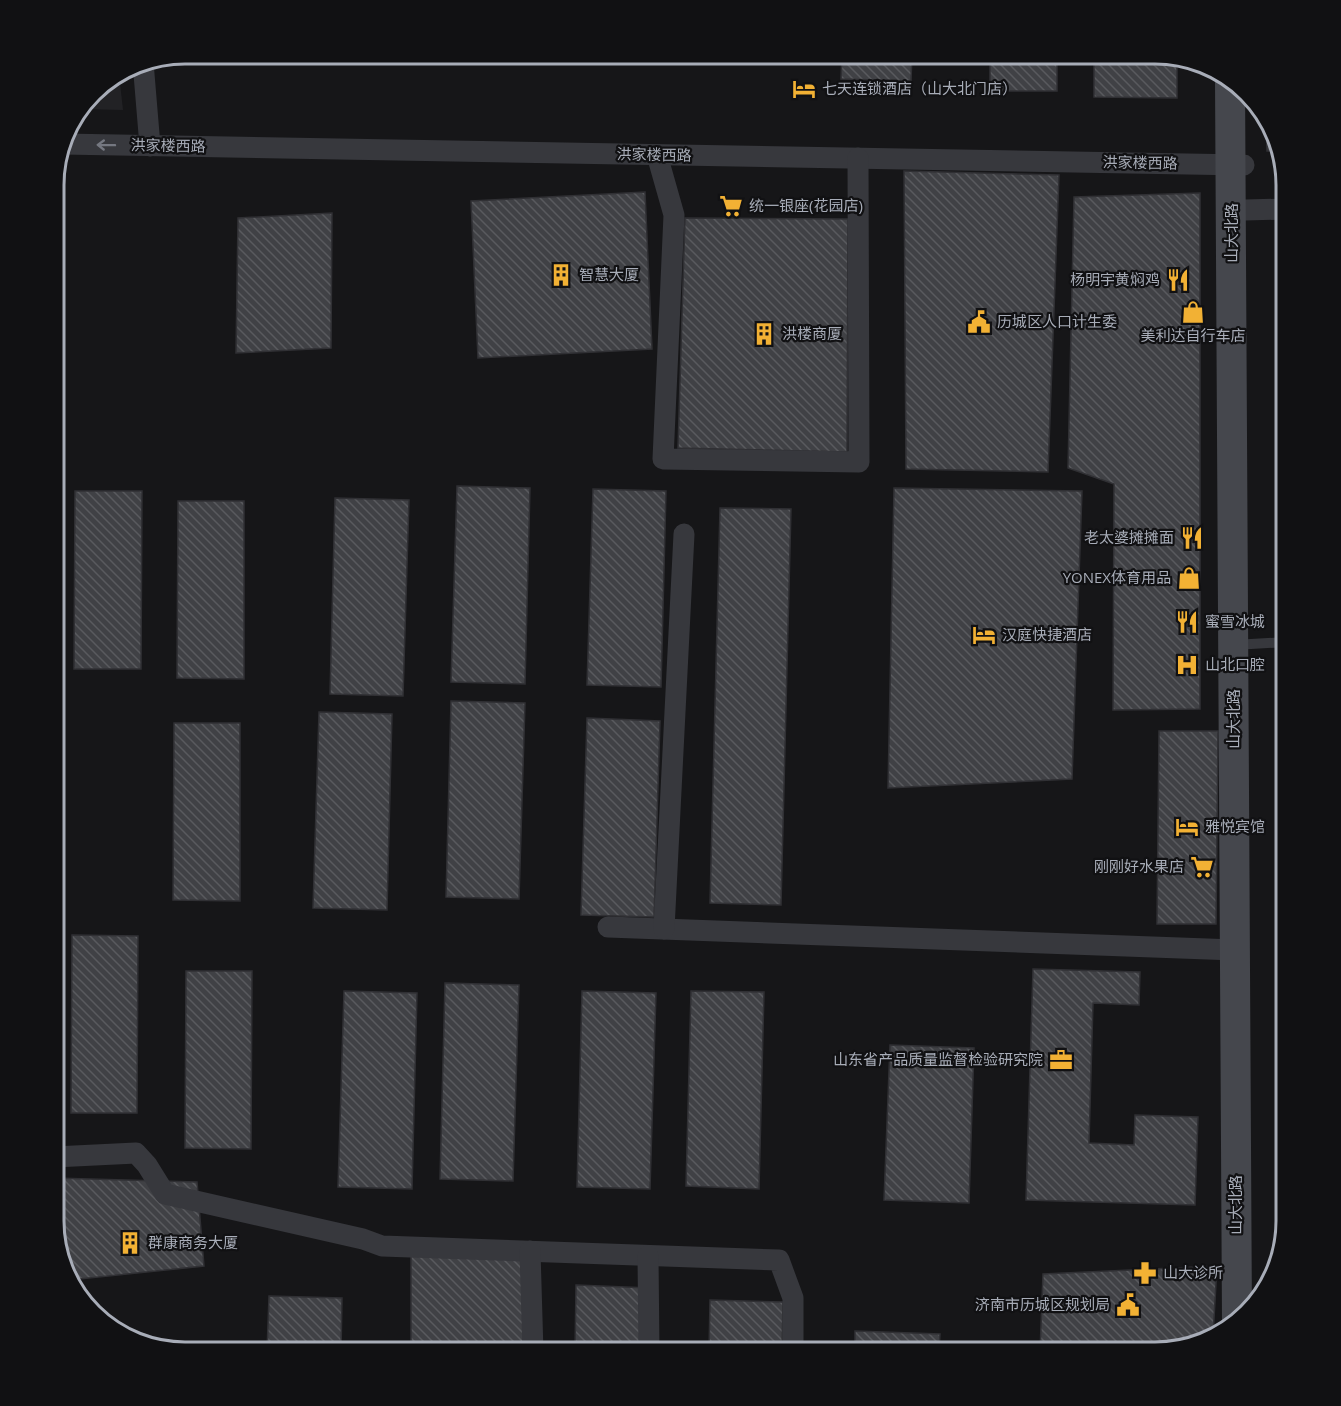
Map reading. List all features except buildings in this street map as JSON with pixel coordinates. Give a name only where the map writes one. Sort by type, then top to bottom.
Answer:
[{"type":"main road","name":"山大北路","points":[[1231,92],[1245,210],[1235,950],[1237,1309]]},
{"type":"main road","name":"山大北路","points":[[1243,102],[1238,165],[1240,644],[1251,1294]]},
{"type":"street","points":[[144,72],[150,146]]},
{"type":"street","name":"洪家楼西路","points":[[72,144],[1238,165]]},
{"type":"street","points":[[657,155],[674,214],[663,459],[859,462],[858,158]]},
{"type":"street","points":[[1245,210],[1276,209]]},
{"type":"street","points":[[664,929],[684,534]]},
{"type":"street","points":[[609,927],[1235,950]]},
{"type":"street","points":[[64,1157],[136,1153],[147,1165],[165,1194],[363,1239],[382,1246],[778,1260],[793,1298],[793,1342]]},
{"type":"street","points":[[530,1251],[533,1342]]},
{"type":"street","points":[[648,1256],[649,1342]]},
{"type":"lane","points":[[1240,644],[1276,642]]},
{"type":"shaded area","points":[[120,84],[123,110],[92,109]]},
{"type":"place","name":"七天连锁酒店（山大北门店）","points":[[804,89]]},
{"type":"place","name":"统一银座(花园店)","points":[[731,206]]},
{"type":"place","name":"智慧大厦","points":[[561,275]]},
{"type":"place","name":"杨明宇黄焖鸡","points":[[1178,280]]},
{"type":"place","name":"美利达自行车店","points":[[1193,312]]},
{"type":"place","name":"历城区人口计生委","points":[[979,322]]},
{"type":"place","name":"洪楼商厦","points":[[764,334]]},
{"type":"place","name":"老太婆摊摊面","points":[[1192,538]]},
{"type":"place","name":"YONEX体育用品","points":[[1189,578]]},
{"type":"place","name":"蜜雪冰城","points":[[1187,622]]},
{"type":"place","name":"汉庭快捷酒店","points":[[984,635]]},
{"type":"place","name":"山北口腔","points":[[1187,665]]},
{"type":"place","name":"雅悦宾馆","points":[[1187,827]]},
{"type":"place","name":"刚刚好水果店","points":[[1202,867]]},
{"type":"place","name":"山东省产品质量监督检验研究院","points":[[1061,1060]]},
{"type":"place","name":"群康商务大厦","points":[[130,1243]]},
{"type":"place","name":"山大诊所","points":[[1145,1273]]},
{"type":"place","name":"济南市历城区规划局","points":[[1128,1305]]}]
